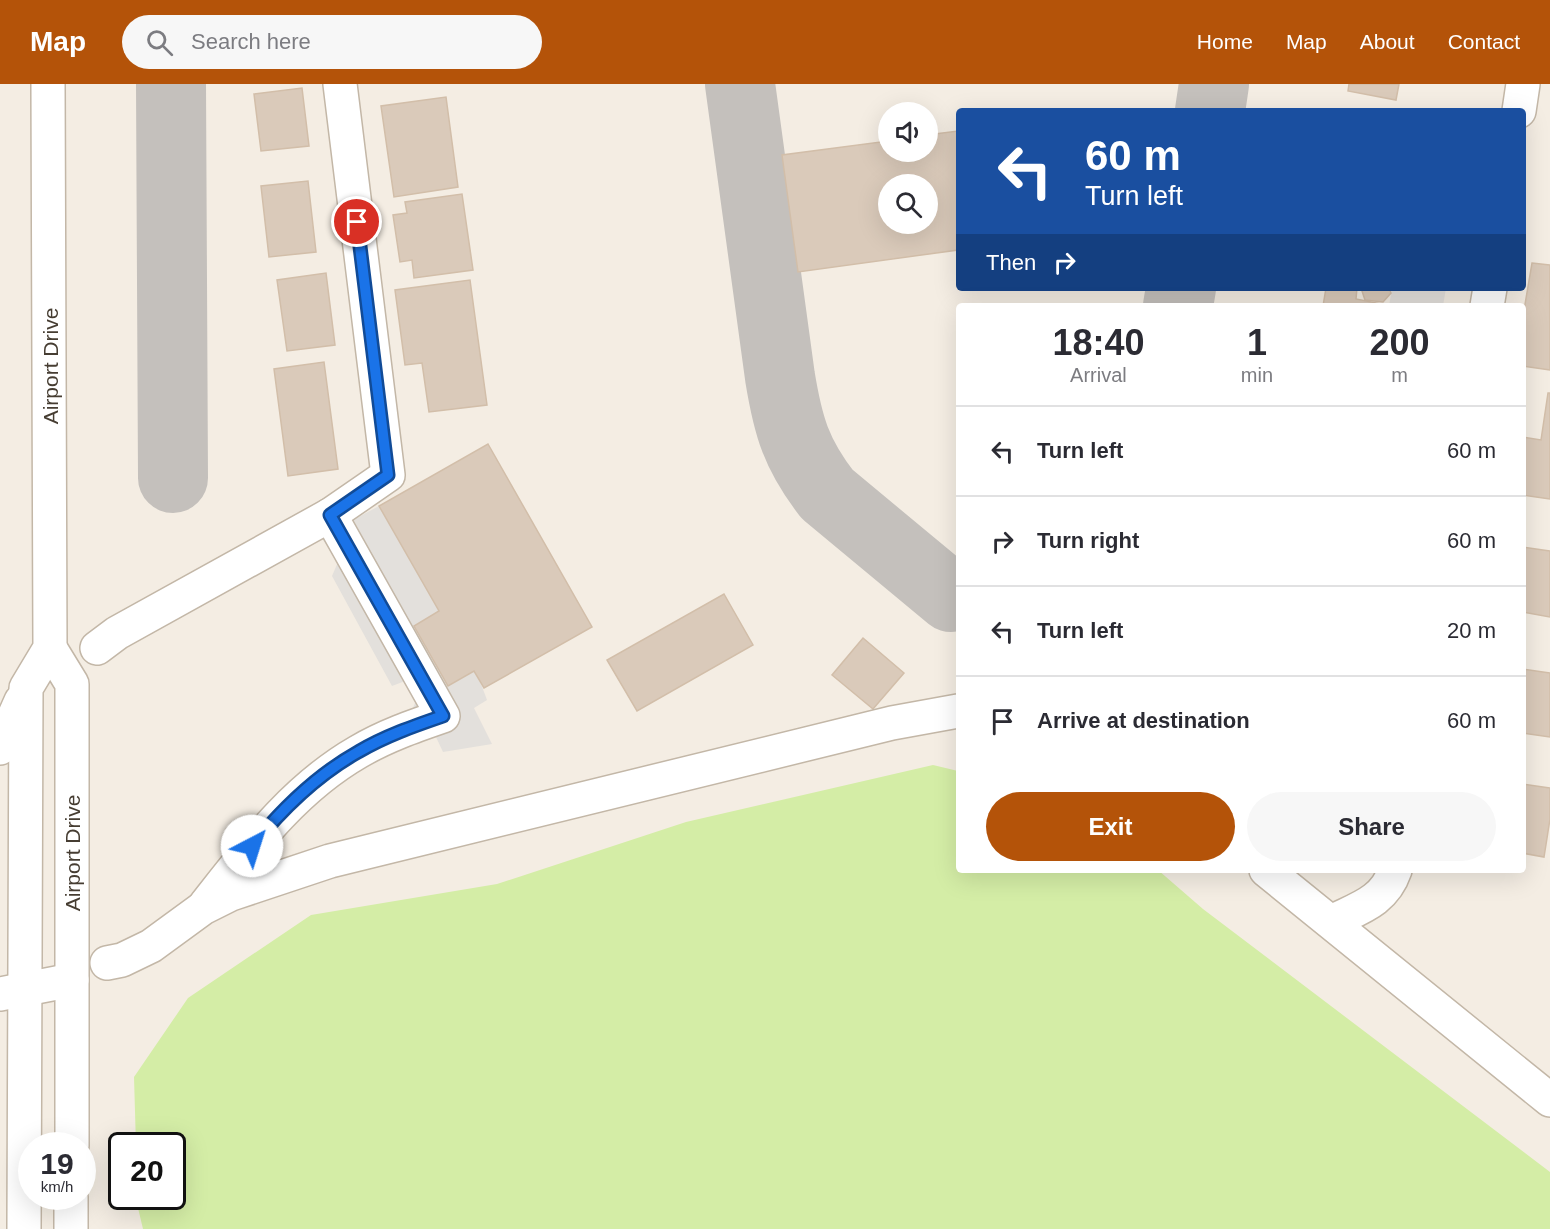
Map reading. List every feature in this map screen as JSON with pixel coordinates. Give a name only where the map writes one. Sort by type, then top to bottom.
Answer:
[{"type":"street","name":"Airport Drive","points":[[48,84],[50,648],[72,684],[72,1132]]},
{"type":"street","points":[[97,648],[117,633],[330,515],[388,475],[340,84]]},
{"type":"street","points":[[1519,108],[1523,84]]},
{"type":"street","points":[[202,908],[265,830],[316,781],[358,752],[394,734],[443,716],[330,515]]},
{"type":"street","points":[[0,748],[26,688],[50,648]]},
{"type":"street","points":[[24,1229],[13,993],[26,688]]},
{"type":"street","points":[[107,963],[122,960],[151,946],[202,908],[250,887],[330,861],[892,723],[956,711]]},
{"type":"street","points":[[1270,873],[1550,1100]]},
{"type":"street","points":[[1331,922],[1379,897],[1394,873]]},
{"type":"street","points":[[13,993],[72,980]]},
{"type":"street","points":[[71,1210],[71,1229]]},
{"type":"green space","points":[[933,765],[956,771],[956,873],[1161,873],[1203,909],[1550,1172],[1550,1229],[143,1229],[138,1210],[186,1210],[186,1132],[136,1132],[134,1077],[188,998],[311,915],[497,884],[686,822]]},
{"type":"shaded area","points":[[1392,291],[1446,291],[1444,303],[1390,303]]},
{"type":"shaded area","points":[[379,506],[439,611],[414,627],[448,686],[474,671],[487,700],[474,708],[492,744],[443,752],[436,737],[411,713],[419,693],[413,678],[392,686],[332,576],[338,562],[321,537]]},
{"type":"building","points":[[1349,84],[1399,84],[1396,100],[1348,91]]},
{"type":"building","points":[[302,88],[309,146],[261,151],[254,94]]},
{"type":"building","points":[[446,97],[458,187],[394,197],[381,106]]},
{"type":"building","points":[[956,131],[956,250],[798,272],[782,155],[878,142],[878,162],[938,162],[938,134]]},
{"type":"building","points":[[308,181],[316,252],[269,257],[261,186]]},
{"type":"building","points":[[462,194],[473,270],[414,278],[412,260],[400,262],[393,215],[407,213],[405,202]]},
{"type":"building","points":[[1532,263],[1550,265],[1550,370],[1526,367],[1525,303]]},
{"type":"building","points":[[326,273],[335,345],[287,351],[277,280]]},
{"type":"building","points":[[470,280],[487,405],[429,412],[422,363],[405,365],[395,290]]},
{"type":"building","points":[[1326,291],[1357,291],[1356,299],[1376,303],[1324,303]]},
{"type":"building","points":[[1362,291],[1390,291],[1391,293],[1383,302],[1365,300]]},
{"type":"building","points":[[324,362],[338,469],[288,476],[274,369]]},
{"type":"building","points":[[1548,393],[1550,393],[1550,499],[1526,496],[1526,438],[1541,440]]},
{"type":"building","points":[[488,444],[592,627],[484,688],[474,671],[448,686],[414,626],[439,611],[379,506]]},
{"type":"building","points":[[1526,548],[1550,551],[1550,617],[1526,613]]},
{"type":"building","points":[[724,594],[753,645],[637,711],[607,660]]},
{"type":"building","points":[[863,638],[904,673],[873,709],[832,675]]},
{"type":"building","points":[[1526,670],[1550,673],[1550,737],[1526,734]]},
{"type":"building","points":[[1526,785],[1550,788],[1550,819],[1544,857],[1526,854]]},
{"type":"taxiway","points":[[171,84],[173,478]]},
{"type":"taxiway","points":[[740,84],[780,377],[786,410],[795,439],[808,466],[827,494],[951,597]]},
{"type":"taxiway","points":[[1210,108],[1214,84]]},
{"type":"taxiway","points":[[1178,303],[1180,291]]},
{"type":"route","points":[[252,846],[294,800],[337,766],[358,752],[394,734],[443,716],[330,515],[388,475],[357,222]]}]
